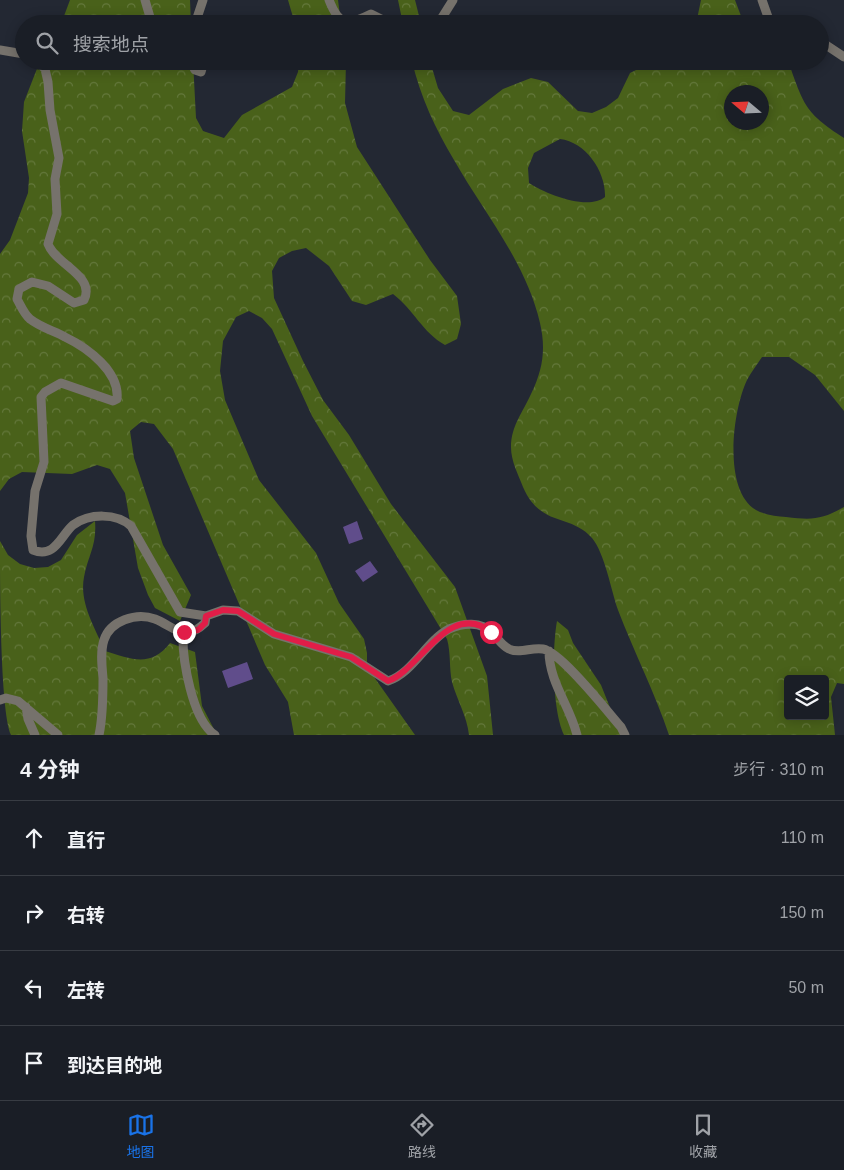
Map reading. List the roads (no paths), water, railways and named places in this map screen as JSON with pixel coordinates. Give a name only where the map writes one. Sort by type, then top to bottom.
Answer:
[{"type":"street","points":[[145,0],[149,15]]},
{"type":"street","points":[[198,15],[203,0]]},
{"type":"street","points":[[328,0],[336,15]]},
{"type":"street","points":[[444,15],[453,0]]},
{"type":"street","points":[[762,0],[767,15]]},
{"type":"street","points":[[829,47],[844,56]]},
{"type":"street","points":[[0,50],[15,52]]},
{"type":"street","points":[[45,70],[59,158],[55,179],[57,214],[48,244],[56,258],[84,281],[87,294],[84,300],[74,303],[48,286],[32,282],[20,289],[17,299],[31,320],[68,338],[104,365],[116,382],[118,389],[116,399],[113,401],[61,383],[45,392],[41,398],[44,462],[35,491],[32,547],[37,551],[48,550],[62,541],[75,524],[103,516],[119,517],[131,526],[178,610],[187,615],[206,616],[223,610],[238,611],[274,634],[351,657],[388,681],[401,675],[444,633],[464,624],[486,628],[507,648],[513,650],[542,648],[549,651],[586,686],[621,727],[625,735]]},
{"type":"street","points":[[99,735],[103,690],[102,646],[112,626],[121,620],[147,618],[154,619],[176,632],[184,632],[198,630],[205,623],[206,616]]},
{"type":"street","points":[[184,632],[183,650],[195,704],[208,730],[215,735]]},
{"type":"street","points":[[549,651],[549,665],[553,678],[574,721],[577,735]]},
{"type":"street","points":[[0,700],[6,698],[18,701],[58,735]]},
{"type":"street","points":[[26,707],[35,735]]}]
